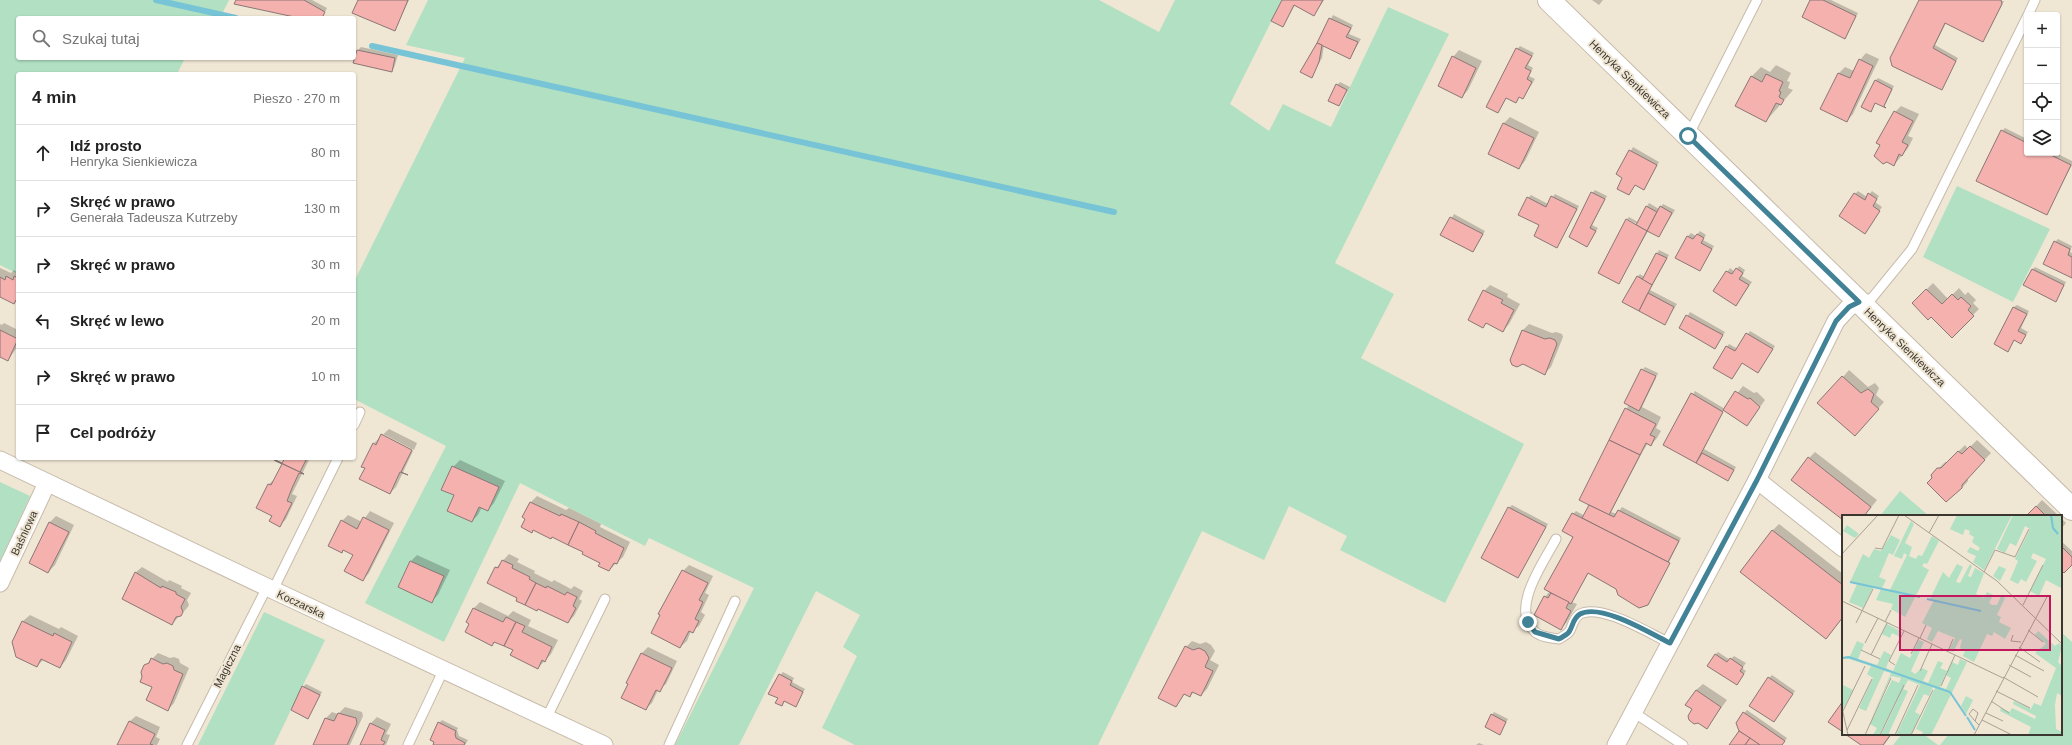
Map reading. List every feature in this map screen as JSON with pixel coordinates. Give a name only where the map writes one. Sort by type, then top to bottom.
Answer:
[{"type":"street","name":"Henryka Sienkiewicza","points":[[1549,0],[2072,509]]},
{"type":"street","points":[[1616,745],[1757,480],[1836,321],[1849,307],[1859,302]]},
{"type":"street","name":"Koczarska","points":[[0,460],[443,671],[604,745]]},
{"type":"street","points":[[1757,480],[1842,547]]},
{"type":"street","name":"Baśniowa","points":[[0,583],[47,483]]},
{"type":"lane","points":[[1688,136],[1757,0]]},
{"type":"lane","points":[[2030,12],[2035,0]]},
{"type":"lane","points":[[1859,302],[1872,298],[1912,250],[2024,24]]},
{"type":"lane","points":[[356,421],[360,412]]},
{"type":"lane","name":"Magiczna","points":[[187,745],[337,460]]},
{"type":"lane","points":[[1556,539],[1526,596],[1528,622],[1535,632],[1559,639],[1569,632],[1573,621],[1581,614],[1593,611],[1606,613],[1670,643]]},
{"type":"lane","points":[[546,719],[605,599]]},
{"type":"lane","points":[[669,745],[735,601]]},
{"type":"lane","points":[[408,745],[443,671]]},
{"type":"lane","points":[[1633,712],[1683,745]]},
{"type":"green space","points":[[0,0],[229,0],[221,16],[16,16],[16,60],[184,60],[178,72],[16,72],[16,273],[0,265]]},
{"type":"green space","points":[[428,0],[1099,0],[1159,32],[1175,0],[1282,0],[1230,104],[1269,131],[1283,104],[1331,127],[1388,7],[1449,34],[1335,263],[1394,294],[1361,358],[1524,444],[1445,603],[1340,550],[1347,536],[1289,506],[1264,560],[1202,531],[1098,745],[855,745],[822,728],[857,656],[843,647],[860,615],[816,591],[739,745],[675,745],[754,588],[649,538],[645,546],[520,483],[444,642],[365,603],[446,446],[356,400],[356,278],[465,58],[406,45]]},
{"type":"green space","points":[[1957,186],[2050,229],[2013,302],[1923,257]]},
{"type":"green space","points":[[0,482],[30,496],[0,563]]},
{"type":"green space","points":[[1900,491],[1928,515],[1881,515]]},
{"type":"green space","points":[[264,612],[325,640],[274,745],[198,745]]},
{"type":"green space","points":[[2062,633],[2072,642],[2072,745],[1940,745],[1948,735],[2062,735]]},
{"type":"green space","points":[[1901,735],[1924,735],[1938,745],[1893,745]]},
{"type":"building","points":[[236,0],[304,0],[325,12],[323,16],[290,16],[234,4]]},
{"type":"building","points":[[358,0],[408,0],[395,31],[352,13]]},
{"type":"building","points":[[1282,0],[1323,0],[1314,16],[1294,5],[1283,27],[1271,21]]},
{"type":"building","points":[[1810,0],[1823,0],[1856,16],[1845,39],[1802,17]]},
{"type":"building","points":[[1919,0],[2001,0],[2002,4],[1983,42],[1945,23],[1933,48],[1956,61],[1942,90],[1892,66],[1890,58]]},
{"type":"building","points":[[1329,18],[1351,28],[1346,37],[1358,42],[1350,59],[1317,43]]},
{"type":"building","points":[[1317,43],[1322,45],[1319,62],[1312,78],[1300,72]]},
{"type":"building","points":[[1516,48],[1532,56],[1525,68],[1531,71],[1527,79],[1532,82],[1523,99],[1519,97],[1516,103],[1506,98],[1498,113],[1486,107]]},
{"type":"building","points":[[357,50],[395,58],[392,72],[353,63],[354,60],[356,60]]},
{"type":"building","points":[[1452,56],[1476,68],[1462,98],[1438,86]]},
{"type":"building","points":[[1859,59],[1873,66],[1847,122],[1820,109],[1838,73],[1850,78]]},
{"type":"building","points":[[1766,74],[1783,82],[1779,91],[1781,92],[1779,97],[1784,100],[1781,105],[1776,103],[1766,122],[1735,106],[1751,76],[1762,82]]},
{"type":"building","points":[[1875,80],[1892,89],[1884,106],[1886,108],[1875,103],[1871,112],[1861,107]]},
{"type":"building","points":[[1336,84],[1347,90],[1339,106],[1328,101]]},
{"type":"building","points":[[1894,111],[1913,121],[1902,142],[1908,145],[1902,156],[1899,154],[1894,166],[1887,162],[1883,164],[1874,156],[1880,145],[1876,143]]},
{"type":"building","points":[[1503,123],[1534,138],[1519,169],[1488,154]]},
{"type":"building","points":[[2001,130],[2024,142],[2024,156],[2053,156],[2071,165],[2047,215],[1976,181]]},
{"type":"building","points":[[1629,150],[1657,165],[1644,190],[1635,185],[1629,195],[1617,189],[1622,178],[1616,174]]},
{"type":"building","points":[[1591,192],[1605,199],[1590,228],[1596,231],[1587,247],[1569,237]]},
{"type":"building","points":[[1854,193],[1865,200],[1868,193],[1877,199],[1873,206],[1880,211],[1865,234],[1839,216]]},
{"type":"building","points":[[1551,196],[1577,209],[1557,248],[1534,236],[1539,225],[1518,215],[1527,197],[1546,207]]},
{"type":"building","points":[[1646,206],[1657,212],[1647,231],[1636,225]]},
{"type":"building","points":[[1660,206],[1672,213],[1659,237],[1647,231]]},
{"type":"building","points":[[1450,217],[1483,234],[1473,252],[1440,235]]},
{"type":"building","points":[[1626,219],[1647,231],[1619,284],[1598,273]]},
{"type":"building","points":[[1697,234],[1704,238],[1701,243],[1712,249],[1700,271],[1675,258],[1687,236],[1693,239]]},
{"type":"building","points":[[2054,241],[2070,249],[2068,255],[2072,257],[2072,278],[2043,264]]},
{"type":"building","points":[[1656,253],[1667,258],[1652,285],[1642,280]]},
{"type":"building","points":[[1736,268],[1743,273],[1739,279],[1749,285],[1736,306],[1713,291],[1726,271],[1732,274]]},
{"type":"building","points":[[2032,269],[2064,285],[2056,302],[2023,285]]},
{"type":"building","points":[[6,276],[13,280],[14,276],[16,277],[16,300],[14,304],[0,297],[0,277],[5,280]]},
{"type":"building","points":[[1637,276],[1652,285],[1639,311],[1622,302]]},
{"type":"building","points":[[1926,289],[1942,304],[1952,294],[1958,300],[1961,297],[1971,306],[1968,310],[1974,316],[1952,338],[1931,317],[1928,320],[1912,303]]},
{"type":"building","points":[[1483,290],[1503,300],[1501,303],[1514,310],[1503,332],[1486,323],[1483,328],[1468,320]]},
{"type":"building","points":[[1648,293],[1674,307],[1665,325],[1639,311]]},
{"type":"building","points":[[2013,307],[2027,314],[2018,331],[2026,335],[2021,344],[2014,340],[2008,352],[1994,344]]},
{"type":"building","points":[[1686,315],[1723,335],[1715,349],[1679,328]]},
{"type":"building","points":[[0,330],[16,338],[16,343],[8,361],[0,357]]},
{"type":"building","points":[[1522,330],[1545,339],[1550,338],[1555,340],[1557,344],[1545,375],[1523,364],[1517,367],[1512,365],[1510,360]]},
{"type":"building","points":[[1746,333],[1773,349],[1758,373],[1742,363],[1732,379],[1713,368],[1726,346],[1735,351]]},
{"type":"building","points":[[1641,369],[1656,376],[1639,411],[1624,403]]},
{"type":"building","points":[[1842,376],[1861,393],[1868,389],[1874,394],[1871,402],[1879,409],[1855,436],[1817,403]]},
{"type":"building","points":[[1735,391],[1748,399],[1750,398],[1760,407],[1747,426],[1723,410]]},
{"type":"building","points":[[1691,393],[1723,412],[1696,463],[1663,445]]},
{"type":"building","points":[[1625,408],[1656,424],[1650,435],[1655,437],[1651,446],[1646,443],[1640,455],[1609,440]]},
{"type":"building","points":[[381,434],[412,450],[401,472],[408,475],[400,472],[390,494],[359,479],[365,468],[361,467],[373,443],[376,445]]},
{"type":"building","points":[[1609,440],[1640,455],[1609,515],[1579,500]]},
{"type":"building","points":[[1970,446],[1985,460],[1962,485],[1962,488],[1946,502],[1927,483],[1932,478],[1931,475],[1937,468],[1941,468],[1958,451],[1962,454]]},
{"type":"building","points":[[1702,453],[1734,470],[1728,481],[1696,463]]},
{"type":"building","points":[[1808,457],[1871,507],[1865,515],[1842,515],[1842,519],[1791,480]]},
{"type":"building","points":[[274,460],[304,474],[299,473],[292,488],[287,501],[292,503],[280,527],[269,521],[272,516],[256,508],[268,484],[271,485],[282,464]]},
{"type":"building","points":[[275,460],[282,463],[284,460],[306,460],[300,472],[304,474]]},
{"type":"building","points":[[452,466],[499,487],[488,511],[479,507],[472,522],[447,511],[454,495],[441,490]]},
{"type":"building","points":[[530,502],[560,516],[561,514],[579,522],[568,545],[552,537],[551,539],[533,530],[532,533],[521,527],[525,519],[522,517]]},
{"type":"building","points":[[1589,505],[1614,517],[1618,510],[1679,541],[1668,562],[1582,518]]},
{"type":"building","points":[[2036,506],[2045,515],[2027,515]]},
{"type":"building","points":[[1508,507],[1546,527],[1518,578],[1481,558]]},
{"type":"building","points":[[1572,513],[1670,563],[1648,605],[1639,608],[1618,595],[1616,589],[1588,573],[1571,604],[1544,589],[1573,537],[1562,531]]},
{"type":"building","points":[[363,517],[389,530],[363,581],[344,571],[353,555],[343,550],[342,553],[328,546],[341,520],[357,529]]},
{"type":"building","points":[[49,522],[69,532],[48,573],[29,563]]},
{"type":"building","points":[[579,522],[596,531],[595,533],[624,548],[617,564],[614,563],[609,571],[598,566],[600,563],[582,554],[583,552],[568,545]]},
{"type":"building","points":[[1772,530],[1842,584],[1842,618],[1826,639],[1740,572]]},
{"type":"building","points":[[2062,547],[2072,557],[2072,565],[2064,573],[2062,571]]},
{"type":"building","points":[[502,560],[513,565],[512,568],[530,577],[529,579],[536,583],[525,605],[516,601],[517,598],[487,583],[495,567],[498,568]]},
{"type":"building","points":[[410,561],[444,576],[432,603],[398,587]]},
{"type":"building","points":[[682,570],[708,583],[699,600],[703,602],[695,619],[699,621],[693,633],[689,631],[680,648],[651,633],[660,615],[658,614]]},
{"type":"building","points":[[135,572],[161,588],[162,586],[176,592],[176,594],[185,599],[181,607],[183,612],[181,616],[176,617],[172,625],[122,599]]},
{"type":"building","points":[[536,583],[546,588],[547,586],[565,595],[567,592],[577,597],[573,606],[576,608],[568,623],[538,609],[537,611],[525,605]]},
{"type":"building","points":[[1551,593],[1569,602],[1566,608],[1571,611],[1561,630],[1534,615],[1544,596],[1548,598]]},
{"type":"building","points":[[473,608],[503,622],[506,617],[516,622],[504,646],[494,642],[492,646],[465,632],[469,624],[466,622]]},
{"type":"building","points":[[22,621],[53,636],[54,633],[72,642],[60,668],[41,659],[37,667],[16,657],[12,642]]},
{"type":"building","points":[[516,622],[525,626],[522,632],[552,647],[545,662],[542,660],[538,669],[510,655],[513,650],[504,646]]},
{"type":"building","points":[[1185,646],[1193,650],[1199,648],[1205,651],[1209,658],[1205,667],[1213,671],[1201,696],[1192,692],[1190,697],[1184,694],[1176,707],[1158,698]]},
{"type":"building","points":[[641,653],[672,668],[660,692],[656,690],[646,710],[621,698],[628,684],[626,683]]},
{"type":"building","points":[[1715,654],[1727,662],[1730,658],[1743,667],[1740,671],[1744,674],[1737,685],[1707,666]]},
{"type":"building","points":[[151,658],[163,664],[167,663],[173,666],[174,670],[183,674],[168,711],[146,700],[152,687],[140,682],[142,677],[141,672],[144,665],[149,663]]},
{"type":"building","points":[[779,674],[792,681],[790,685],[803,692],[796,707],[784,701],[782,706],[775,703],[778,698],[768,694]]},
{"type":"building","points":[[1768,677],[1793,694],[1774,722],[1749,706]]},
{"type":"building","points":[[302,686],[320,695],[308,719],[291,710]]},
{"type":"building","points":[[1696,690],[1721,707],[1707,729],[1698,723],[1694,724],[1689,720],[1688,716],[1692,709],[1685,705]]},
{"type":"building","points":[[1842,702],[1842,731],[1828,722]]},
{"type":"building","points":[[1743,712],[1785,741],[1782,745],[1760,745],[1739,731],[1736,723]]},
{"type":"building","points":[[338,713],[356,718],[357,723],[347,745],[313,745],[325,718],[334,721]]},
{"type":"building","points":[[1491,714],[1506,722],[1500,735],[1485,727]]},
{"type":"building","points":[[129,721],[155,734],[150,744],[153,745],[117,745]]},
{"type":"building","points":[[438,722],[456,731],[456,738],[465,743],[464,745],[433,745],[434,742],[430,740]]},
{"type":"building","points":[[370,723],[385,730],[381,740],[385,742],[383,745],[360,745]]},
{"type":"building","points":[[1739,731],[1750,738],[1745,745],[1729,745]]},
{"type":"building","points":[[1846,735],[1890,735],[1883,745],[1861,745]]},
{"type":"building","points":[[1750,738],[1760,745],[1745,745]]},
{"type":"waterway","points":[[156,0],[227,16]]},
{"type":"waterway","points":[[372,46],[1114,212]]},
{"type":"route","points":[[1528,622],[1535,632],[1547,637],[1559,639],[1569,632],[1573,621],[1581,614],[1593,611],[1606,613],[1670,643],[1757,480],[1836,321],[1849,307],[1859,302],[1688,136]]}]
